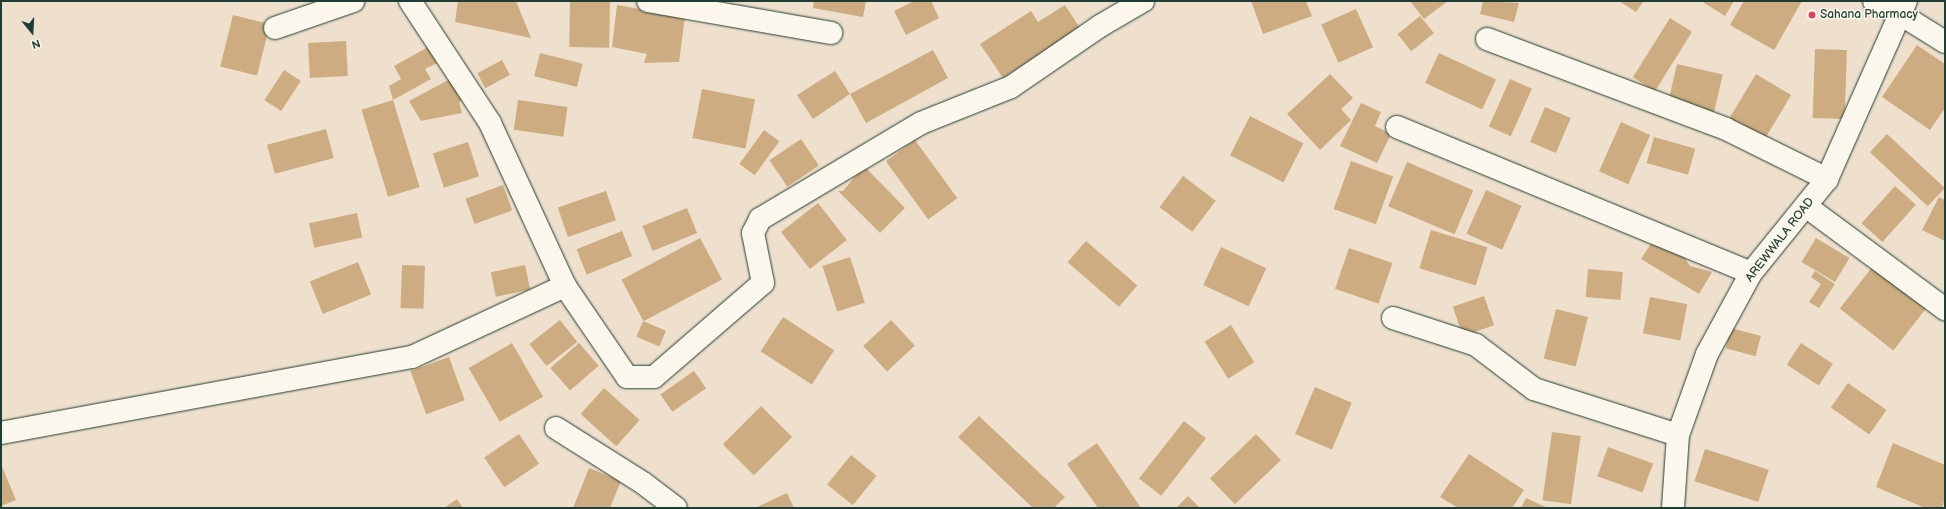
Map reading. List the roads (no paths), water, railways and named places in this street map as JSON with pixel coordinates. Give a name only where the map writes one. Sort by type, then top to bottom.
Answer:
[{"type":"street","points":[[275,28],[353,1]]},
{"type":"street","points":[[410,1],[490,123],[565,286],[627,377],[654,377],[763,282],[753,233],[760,219],[922,123],[1011,87],[1100,26],[1143,1]]},
{"type":"street","points":[[648,1],[831,33]]},
{"type":"street","points":[[1874,1],[1903,8],[1945,42]]},
{"type":"street","name":"AREWWALA ROAD","points":[[1673,508],[1678,435],[1707,354],[1751,273],[1807,207],[1827,179],[1903,8]]},
{"type":"street","points":[[1487,39],[1726,129],[1827,179]]},
{"type":"street","points":[[1397,127],[1751,273]]},
{"type":"street","points":[[1807,207],[1945,310]]},
{"type":"street","points":[[1,433],[412,357],[565,286]]},
{"type":"street","points":[[1393,318],[1476,345],[1534,390],[1678,435]]},
{"type":"street","points":[[556,428],[643,483],[676,508]]},
{"type":"place","name":"Sahana Pharmacy","points":[[1812,15]]}]
